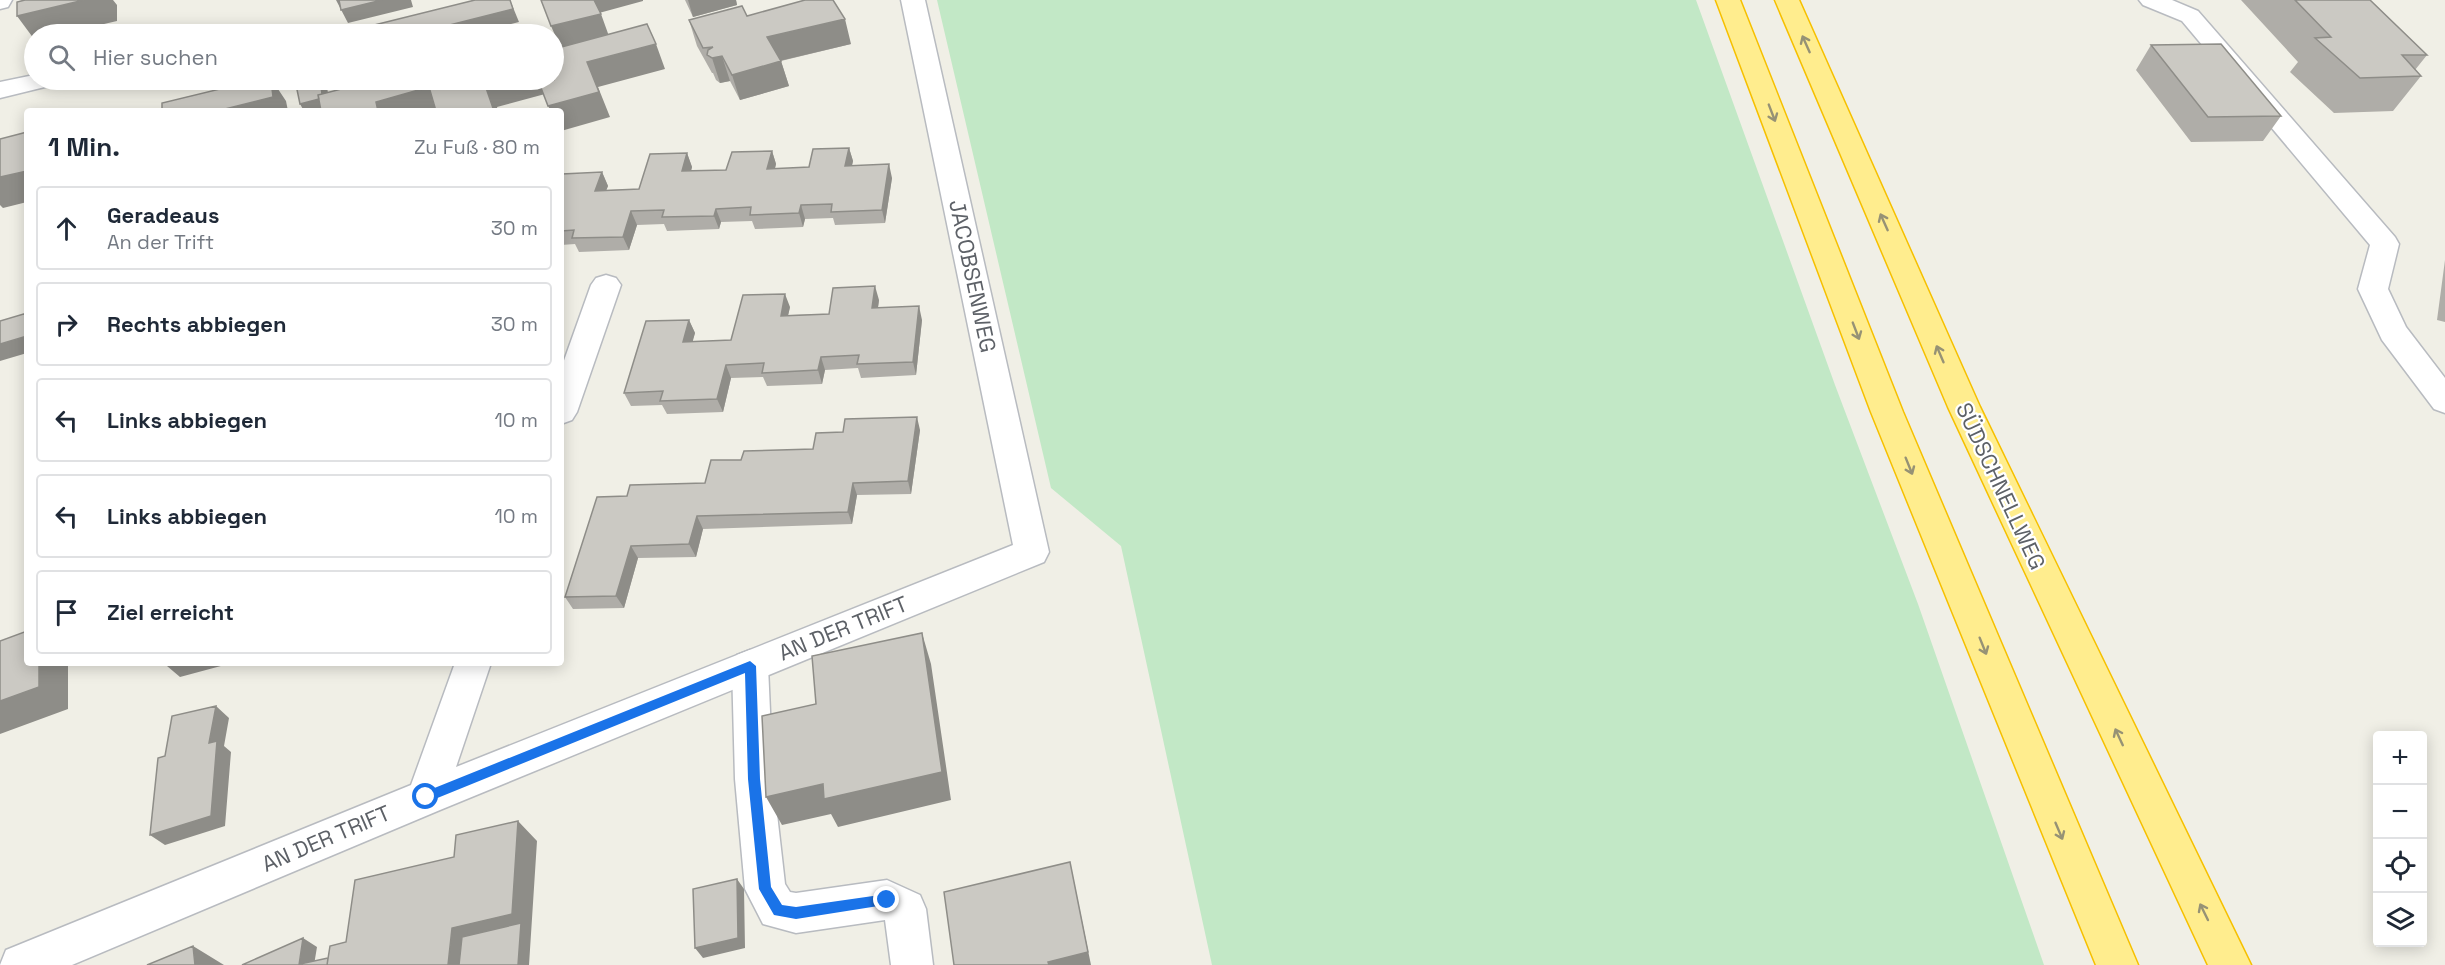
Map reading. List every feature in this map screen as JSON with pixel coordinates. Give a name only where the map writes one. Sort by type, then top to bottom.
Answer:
[{"type":"highway","points":[[1728,0],[1887,412],[2117,965]]},
{"type":"highway","name":"SÜDSCHNELLWEG","points":[[1787,0],[1964,407],[2230,965]]},
{"type":"street","name":"JACOBSENWEG","points":[[913,0],[1032,552]]},
{"type":"street","points":[[2151,0],[2190,16],[2385,244],[2373,289],[2393,332],[2445,401]]},
{"type":"street","points":[[0,90],[24,85]]},
{"type":"street","points":[[564,404],[606,285]]},
{"type":"street","name":"AN DER TRIFT","points":[[21,965],[426,797],[1032,552]]},
{"type":"street","points":[[426,797],[472,666]]},
{"type":"street","points":[[750,666],[754,779],[765,889],[778,910],[796,913],[887,900],[905,909],[912,965]]},
{"type":"green space","points":[[937,0],[1696,0],[1835,385],[1918,604],[2044,965],[1212,965],[1121,546],[1051,488]]},
{"type":"building","points":[[84,0],[17,16],[17,2]]},
{"type":"building","points":[[339,0],[382,0],[341,10]]},
{"type":"building","points":[[475,0],[510,0],[513,9],[454,24],[378,24]]},
{"type":"building","points":[[541,0],[594,0],[601,14],[559,24],[550,24]]},
{"type":"building","points":[[805,0],[833,0],[845,19],[767,37],[781,61],[732,75],[722,56],[712,58],[707,55],[708,50],[713,47],[703,48],[689,20],[742,6],[747,16]]},
{"type":"building","points":[[2295,0],[2370,0],[2427,55],[2402,55],[2421,76],[2360,78],[2315,38],[2331,37]]},
{"type":"building","points":[[647,24],[656,44],[587,62],[599,92],[548,106],[542,90],[564,90],[564,46]]},
{"type":"building","points":[[2221,44],[2281,116],[2208,117],[2151,45]]},
{"type":"building","points":[[216,90],[272,90],[273,97],[229,108],[162,108],[162,103]]},
{"type":"building","points":[[297,90],[321,90],[322,94],[318,95],[319,99],[300,104]]},
{"type":"building","points":[[337,90],[418,90],[376,102],[377,108],[320,108],[318,95]]},
{"type":"building","points":[[430,90],[487,90],[493,108],[435,108]]},
{"type":"building","points":[[24,133],[24,172],[0,177],[0,139]]},
{"type":"building","points":[[849,148],[845,166],[889,164],[882,210],[831,212],[832,204],[801,205],[799,213],[750,215],[751,207],[716,209],[714,216],[662,217],[664,210],[631,211],[623,237],[572,238],[574,230],[564,231],[564,174],[602,172],[595,191],[639,189],[650,154],[687,153],[682,171],[726,170],[732,152],[772,151],[767,169],[809,167],[813,149]]},
{"type":"building","points":[[875,286],[872,308],[919,306],[913,362],[857,364],[859,355],[821,357],[818,370],[762,373],[764,363],[726,365],[717,399],[660,401],[663,391],[624,393],[646,321],[689,320],[683,342],[731,340],[743,295],[785,294],[781,316],[829,314],[833,288]]},
{"type":"building","points":[[24,314],[24,337],[0,344],[0,321]]},
{"type":"building","points":[[917,417],[908,481],[853,483],[848,512],[697,516],[689,544],[631,546],[616,596],[565,597],[597,497],[627,496],[630,485],[705,483],[711,460],[741,460],[744,451],[813,449],[816,433],[843,432],[845,419]]},
{"type":"building","points":[[24,632],[24,666],[39,666],[39,687],[0,701],[0,641]]},
{"type":"building","points":[[922,633],[942,772],[824,799],[823,784],[766,797],[762,716],[816,704],[812,656]]},
{"type":"building","points":[[216,706],[209,743],[217,741],[211,816],[150,835],[158,758],[165,756],[172,716]]},
{"type":"building","points":[[518,821],[512,914],[452,928],[448,965],[327,965],[330,946],[346,942],[355,880],[454,857],[456,835]]},
{"type":"building","points":[[1070,862],[1088,952],[1048,962],[1049,965],[954,965],[944,892]]},
{"type":"building","points":[[737,879],[738,938],[695,948],[693,889]]},
{"type":"building","points":[[521,923],[518,965],[459,965],[462,937]]},
{"type":"building","points":[[303,938],[299,965],[242,965]]},
{"type":"building","points":[[193,946],[195,965],[147,965]]},
{"type":"building","points":[[328,958],[327,965],[300,965],[300,964]]},
{"type":"route","points":[[426,797],[750,666],[754,779],[765,889],[778,910],[796,913],[887,900]]}]
